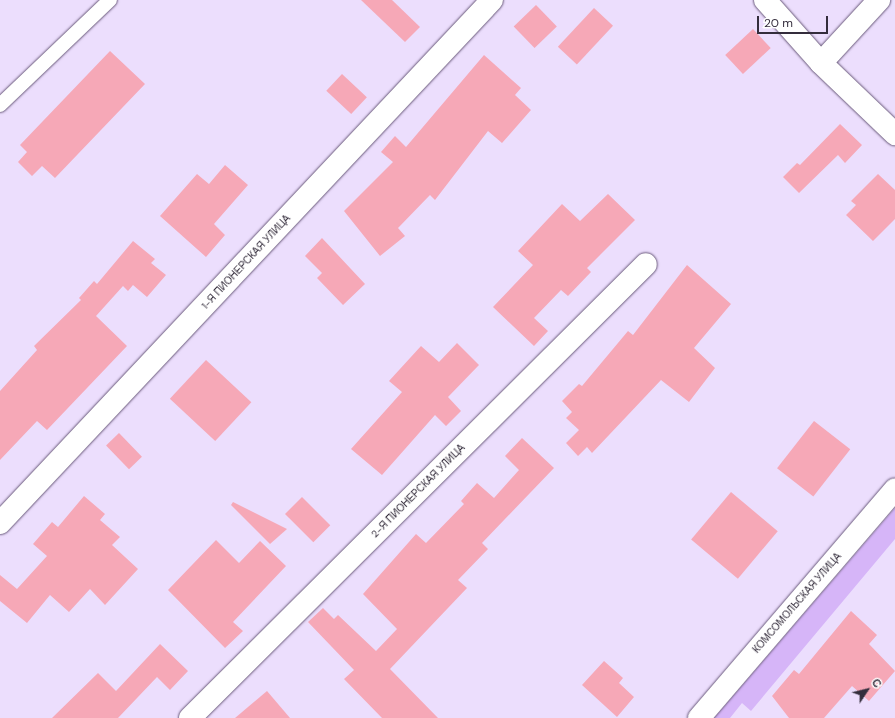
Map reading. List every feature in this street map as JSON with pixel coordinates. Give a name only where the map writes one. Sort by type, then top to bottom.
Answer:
[{"type":"street","name":"1-Я ПИОНЕРСКАЯ УЛИЦА","points":[[0,523],[492,0]]},
{"type":"street","points":[[765,0],[821,63],[895,134]]},
{"type":"street","points":[[821,63],[879,0]]},
{"type":"street","name":"2-Я ПИОНЕРСКАЯ УЛИЦА","points":[[190,718],[646,264]]},
{"type":"street","name":"КОМСОМОЛЬСКАЯ УЛИЦА","points":[[699,718],[895,489]]},
{"type":"lane","points":[[0,105],[110,0]]},
{"type":"shaded area","points":[[895,508],[895,539],[751,711],[742,703],[730,718],[714,718]]},
{"type":"building","points":[[361,0],[392,0],[420,27],[405,42]]},
{"type":"building","points":[[536,5],[557,27],[535,48],[514,27]]},
{"type":"building","points":[[594,8],[613,26],[577,64],[558,47]]},
{"type":"building","points":[[753,29],[771,48],[743,74],[725,55]]},
{"type":"building","points":[[110,51],[145,84],[55,178],[42,166],[32,176],[18,162],[27,152],[20,145]]},
{"type":"building","points":[[484,55],[521,88],[515,95],[531,110],[502,143],[488,131],[435,200],[430,195],[398,228],[405,236],[380,256],[344,211],[393,162],[381,152],[395,136],[406,147]]},
{"type":"building","points":[[342,74],[367,97],[351,114],[326,91]]},
{"type":"building","points":[[840,124],[862,145],[845,163],[838,155],[799,193],[783,177],[797,163],[800,165]]},
{"type":"building","points":[[225,165],[248,185],[214,224],[225,235],[206,257],[160,216],[197,174],[209,184]]},
{"type":"building","points":[[878,174],[895,190],[895,219],[873,241],[846,215],[856,205],[851,201]]},
{"type":"building","points":[[608,194],[635,220],[587,268],[591,272],[568,296],[561,290],[534,318],[548,331],[534,346],[493,307],[533,265],[518,251],[562,204],[580,221]]},
{"type":"building","points":[[322,238],[365,284],[343,305],[317,278],[322,273],[305,256]]},
{"type":"building","points":[[133,241],[155,259],[151,263],[166,275],[147,297],[133,285],[128,291],[123,286],[96,316],[127,346],[47,430],[37,421],[0,460],[0,391],[37,350],[34,346],[81,300],[79,298],[94,281],[97,284]]},
{"type":"building","points":[[687,265],[731,304],[694,348],[715,368],[689,402],[661,380],[592,453],[587,447],[578,456],[566,443],[579,430],[566,418],[572,412],[562,401],[579,384],[582,386],[628,331],[633,335]]},
{"type":"building","points":[[457,343],[479,365],[448,397],[461,411],[446,426],[435,415],[382,475],[351,449],[402,392],[389,381],[421,346],[439,362]]},
{"type":"building","points":[[206,360],[251,402],[215,441],[170,399]]},
{"type":"building","points":[[814,421],[850,449],[813,497],[777,468]]},
{"type":"building","points":[[119,433],[142,457],[129,469],[106,446]]},
{"type":"building","points":[[522,438],[554,468],[482,543],[488,549],[458,580],[467,588],[390,669],[438,718],[382,718],[344,679],[354,670],[308,622],[323,608],[334,619],[338,615],[376,651],[397,629],[363,594],[416,534],[426,543],[464,504],[461,501],[477,483],[494,498],[519,470],[505,456]]},
{"type":"building","points":[[731,492],[778,531],[738,579],[691,539]]},
{"type":"building","points":[[84,496],[105,514],[100,520],[120,537],[112,545],[138,569],[105,605],[90,589],[69,612],[50,595],[27,623],[0,601],[0,575],[17,589],[47,556],[33,544],[52,522],[58,527]]},
{"type":"building","points":[[302,497],[330,525],[313,542],[285,514]]},
{"type":"building","points":[[233,502],[287,529],[270,544],[231,505]]},
{"type":"building","points":[[216,540],[239,563],[260,541],[286,566],[233,622],[243,631],[225,648],[168,590]]},
{"type":"building","points":[[851,611],[877,635],[869,644],[895,671],[869,701],[852,686],[824,718],[789,718],[772,696],[794,670],[799,674]]},
{"type":"building","points":[[160,644],[188,671],[170,690],[157,677],[118,718],[52,718],[98,673],[116,691]]},
{"type":"building","points":[[604,661],[623,678],[619,683],[634,697],[617,717],[582,685]]},
{"type":"building","points":[[267,691],[290,718],[235,718]]}]
